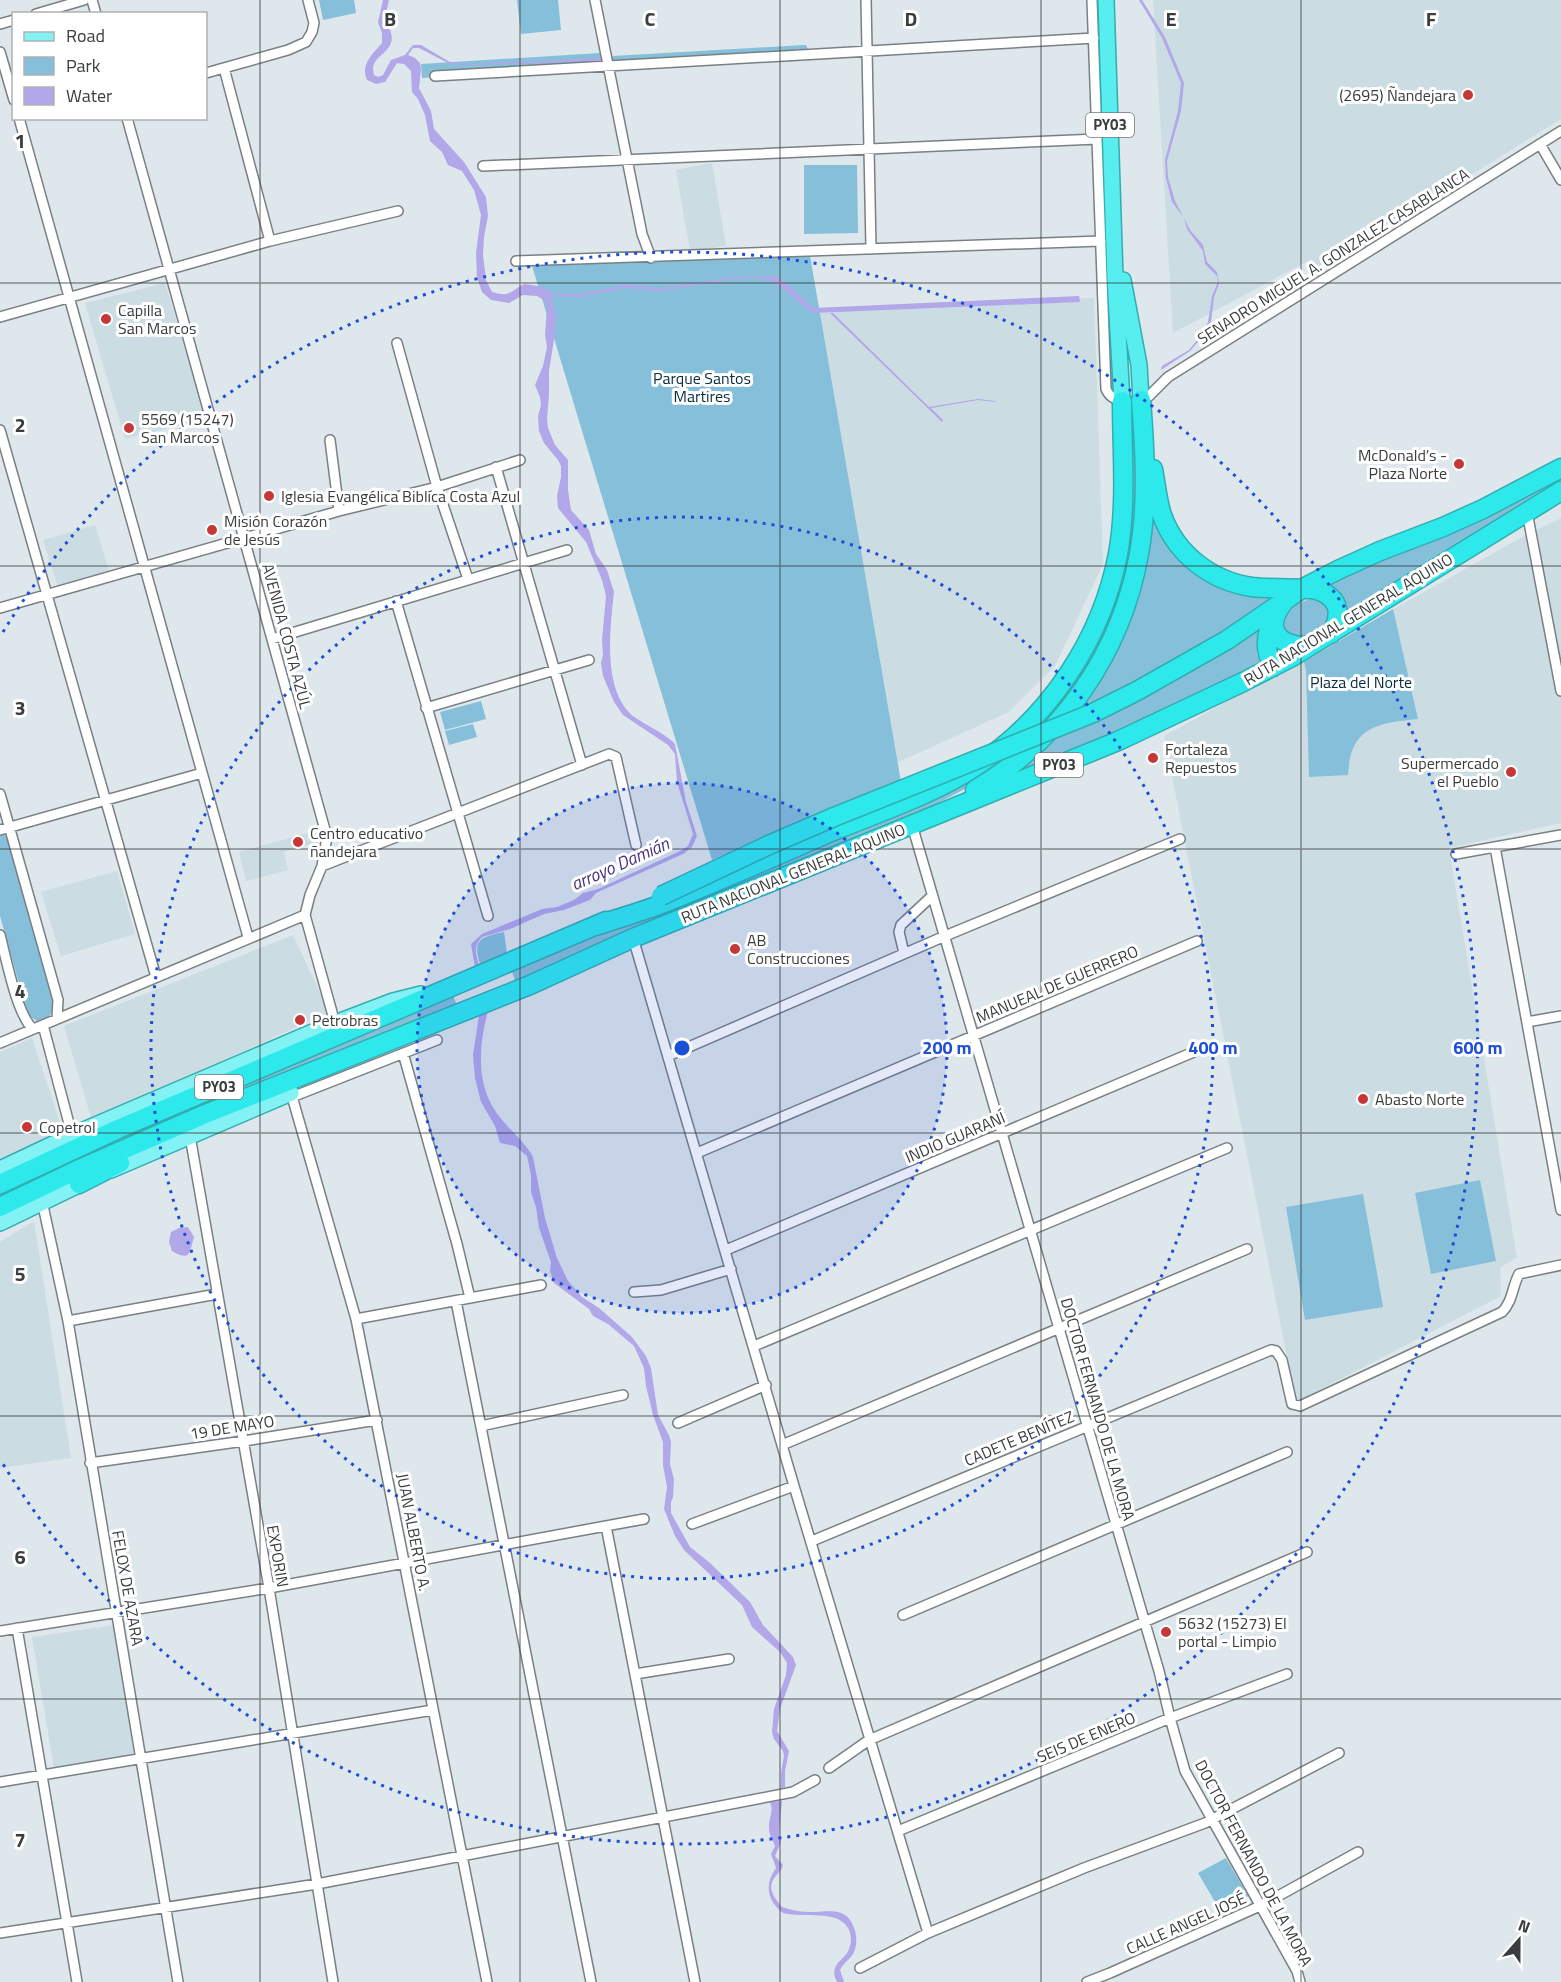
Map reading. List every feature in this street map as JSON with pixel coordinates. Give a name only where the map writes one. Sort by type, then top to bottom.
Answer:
[{"type":"highway","name":"PY03","points":[[596,926],[663,903],[936,787],[979,765],[1025,727],[1055,692],[1078,659],[1095,626],[1108,592],[1118,554],[1123,513],[1122,400],[1115,278],[1116,251],[1106,0]]},
{"type":"highway","name":"PY03","points":[[916,824],[996,777],[1036,746],[1080,694],[1106,651],[1123,615],[1137,563],[1143,520],[1144,448],[1139,365],[1130,309],[1116,251]]},
{"type":"highway","points":[[1144,448],[1153,464],[1161,513],[1167,528],[1179,546],[1195,562],[1214,575],[1254,587],[1303,588],[1322,591],[1331,597],[1337,606],[1336,626],[1331,634]]},
{"type":"highway","name":"RUTA NACIONAL GENERAL AQUINO","points":[[0,1184],[118,1129],[596,926],[771,844],[1093,713],[1137,692],[1280,609],[1303,588],[1380,551],[1413,540],[1476,512],[1561,468]]},
{"type":"highway","name":"RUTA NACIONAL GENERAL AQUINO","points":[[0,1207],[77,1170],[204,1115],[447,1019],[530,985],[633,938],[1118,741],[1272,667],[1310,646],[1561,490]]},
{"type":"highway","points":[[1280,609],[1274,627],[1281,640],[1296,646],[1310,646]]},
{"type":"highway","points":[[1272,667],[1266,647],[1268,631],[1280,609]]},
{"type":"highway","name":"PY03","points":[[291,1095],[384,1054],[413,1032]]},
{"type":"highway","points":[[79,1184],[170,1137],[204,1115]]},
{"type":"main road","name":"PY03","points":[[0,1169],[72,1135],[335,1023],[393,1001],[419,994],[439,992]]},
{"type":"main road","points":[[206,1077],[355,1028]]},
{"type":"main road","name":"PY03","points":[[0,1223],[79,1184],[291,1095]]},
{"type":"street","points":[[43,12],[84,0]]},
{"type":"street","points":[[207,73],[288,50],[306,42],[314,23],[308,0]]},
{"type":"street","points":[[595,0],[642,234],[651,258]]},
{"type":"street","points":[[866,0],[871,248]]},
{"type":"street","points":[[1092,0],[1106,389],[1108,395],[1113,399],[1141,400]]},
{"type":"street","points":[[435,76],[1094,38]]},
{"type":"street","points":[[0,52],[12,93]]},
{"type":"street","points":[[224,68],[270,241]]},
{"type":"street","points":[[20,120],[248,937]]},
{"type":"street","name":"AVENIDA COSTA AZÚL","points":[[128,120],[327,837],[322,866],[310,895],[305,915]]},
{"type":"street","name":"SENADRO MIGUEL A. GONZALEZ CASABLANCA","points":[[1141,400],[1149,396],[1168,377],[1561,131]]},
{"type":"street","points":[[483,166],[1097,140]]},
{"type":"street","points":[[1540,144],[1561,180]]},
{"type":"street","points":[[0,317],[270,241],[398,211]]},
{"type":"street","points":[[516,261],[1101,241]]},
{"type":"street","points":[[397,343],[437,487],[468,579]]},
{"type":"street","points":[[0,430],[156,977]]},
{"type":"street","points":[[330,440],[339,512]]},
{"type":"street","points":[[0,608],[244,538],[437,487],[520,460]]},
{"type":"street","points":[[496,467],[582,765]]},
{"type":"street","points":[[1527,512],[1561,691]]},
{"type":"street","points":[[272,639],[567,550]]},
{"type":"street","points":[[396,602],[488,916]]},
{"type":"street","points":[[426,708],[589,660]]},
{"type":"street","points":[[322,866],[609,754],[616,758],[636,845]]},
{"type":"street","points":[[5,828],[202,773]]},
{"type":"street","points":[[0,794],[5,828],[57,999],[57,1019]]},
{"type":"street","name":"DOCTOR FERNANDO DE LA MORA","points":[[916,824],[933,896],[1159,1671],[1185,1771],[1300,1982]]},
{"type":"street","points":[[1456,854],[1561,835]]},
{"type":"street","points":[[668,1056],[945,936],[1180,838]]},
{"type":"street","points":[[1495,847],[1561,1210]]},
{"type":"street","points":[[904,954],[899,932],[901,925],[933,896]]},
{"type":"street","points":[[0,1043],[305,915],[335,1023]]},
{"type":"street","points":[[0,935],[22,1011],[28,1024],[38,1027]]},
{"type":"street","points":[[633,938],[928,1933]]},
{"type":"street","name":"MANUEAL DE GUERRERO","points":[[697,1153],[1197,941]]},
{"type":"street","points":[[1527,1022],[1561,1016]]},
{"type":"street","points":[[38,1027],[72,1135]]},
{"type":"street","points":[[291,1095],[437,1040]]},
{"type":"street","name":"INDIO GUARANÍ","points":[[726,1250],[1196,1051]]},
{"type":"street","points":[[403,1053],[470,1298]]},
{"type":"street","name":"JUAN ALBERTO A.","points":[[291,1095],[356,1319],[487,1982]]},
{"type":"street","name":"EXPORIN","points":[[190,1136],[269,1588],[333,1982]]},
{"type":"street","points":[[754,1346],[1227,1148]]},
{"type":"street","name":"FELOX DE AZARA","points":[[42,1201],[68,1321],[178,1982]]},
{"type":"street","points":[[782,1445],[1248,1249]]},
{"type":"street","name":"CADETE BENÍTEZ","points":[[812,1541],[1271,1350],[1280,1355],[1292,1404],[1300,1406],[1502,1312],[1508,1307],[1519,1274],[1561,1265]]},
{"type":"street","points":[[634,1292],[661,1290],[731,1269]]},
{"type":"street","points":[[356,1319],[541,1285]]},
{"type":"street","points":[[68,1321],[217,1293]]},
{"type":"street","points":[[456,1301],[591,1982]]},
{"type":"street","points":[[678,1423],[766,1385]]},
{"type":"street","points":[[481,1426],[623,1395]]},
{"type":"street","name":"19 DE MAYO","points":[[90,1463],[377,1419]]},
{"type":"street","points":[[903,1615],[1287,1452]]},
{"type":"street","points":[[692,1524],[794,1486]]},
{"type":"street","points":[[0,1631],[269,1588],[644,1519]]},
{"type":"street","points":[[606,1526],[694,1982]]},
{"type":"street","points":[[829,1768],[869,1740],[1307,1552]]},
{"type":"street","points":[[17,1628],[77,1982]]},
{"type":"street","points":[[635,1674],[729,1659]]},
{"type":"street","name":"SEIS DE ENERO","points":[[898,1831],[1170,1718],[1287,1674]]},
{"type":"street","points":[[0,1782],[433,1710]]},
{"type":"street","points":[[860,1968],[928,1933],[1084,1868],[1205,1823],[1339,1753]]},
{"type":"street","points":[[0,1933],[317,1884],[462,1857],[793,1792],[815,1780]]},
{"type":"street","name":"CALLE ANGEL JOSÉ","points":[[1087,1982],[1111,1978],[1260,1906],[1358,1852]]},
{"type":"shaded area","points":[[1153,0],[1561,0],[1561,119],[1313,273],[1312,259],[1173,333]]},
{"type":"shaded area","points":[[712,163],[726,246],[690,251],[676,170]]},
{"type":"shaded area","points":[[165,283],[206,419],[125,439],[85,303]]},
{"type":"shaded area","points":[[1094,298],[1103,564],[1055,666],[1009,712],[896,763],[811,308]]},
{"type":"shaded area","name":"Abasto Norte","points":[[1561,518],[1561,823],[1449,848],[1517,1258],[1500,1267],[1501,1296],[1296,1402],[1164,736],[1517,540]]},
{"type":"shaded area","points":[[95,525],[111,577],[58,587],[43,540]]},
{"type":"shaded area","points":[[315,831],[318,842],[284,852],[288,870],[246,881],[239,852]]},
{"type":"shaded area","points":[[117,871],[135,934],[61,956],[41,892]]},
{"type":"shaded area","points":[[293,935],[329,1012],[92,1121],[64,1026]]},
{"type":"shaded area","points":[[32,1038],[63,1131],[0,1164],[0,1052]]},
{"type":"shaded area","points":[[34,1221],[71,1458],[0,1468],[0,1242]]},
{"type":"shaded area","points":[[115,1625],[137,1766],[55,1774],[32,1637]]},
{"type":"green space","points":[[319,0],[354,0],[356,13],[323,20]]},
{"type":"green space","points":[[517,0],[558,0],[561,30],[521,34]]},
{"type":"green space","points":[[1096,0],[1099,0],[1113,390],[1111,389]]},
{"type":"green space","points":[[806,45],[808,50],[612,62],[611,58],[613,56]]},
{"type":"green space","points":[[600,53],[602,63],[422,78],[421,64]]},
{"type":"green space","points":[[804,165],[857,165],[858,233],[804,234]]},
{"type":"green space","name":"Parque Santos Martires","points":[[809,250],[901,782],[712,860],[530,259]]},
{"type":"green space","points":[[1131,409],[1134,410],[1139,472],[1130,568],[1100,651],[1050,723],[1024,734],[1099,629]]},
{"type":"green space","points":[[1561,477],[1561,486],[1346,616],[1327,584],[1483,518]]},
{"type":"green space","points":[[1152,498],[1179,553],[1275,594],[1273,598],[1219,635],[1166,666],[1072,714],[1100,674]]},
{"type":"green space","points":[[1313,598],[1323,601],[1328,606],[1330,612],[1328,618],[1317,631],[1310,635],[1302,638],[1287,637],[1280,624],[1283,618],[1293,607]]},
{"type":"green space","name":"Plaza del Norte","points":[[1393,609],[1418,719],[1388,723],[1370,729],[1357,742],[1352,751],[1348,775],[1309,777],[1304,662]]},
{"type":"green space","points":[[1259,628],[1257,653],[1260,668],[1000,785],[1050,741]]},
{"type":"green space","points":[[481,701],[486,719],[445,730],[440,712]]},
{"type":"green space","points":[[473,724],[477,737],[449,745],[445,731]]},
{"type":"green space","points":[[1026,748],[985,778],[933,806],[516,983],[511,969]]},
{"type":"green space","points":[[0,835],[7,837],[54,1006],[50,1016],[37,1021],[28,1015],[0,916]]},
{"type":"green space","points":[[504,932],[507,953],[480,964],[477,949],[480,940]]},
{"type":"green space","points":[[452,993],[458,1008],[0,1202],[0,1191],[33,1173]]},
{"type":"green space","points":[[1480,1180],[1496,1261],[1431,1274],[1415,1193]]},
{"type":"green space","points":[[1363,1194],[1383,1307],[1305,1320],[1286,1207]]},
{"type":"green space","points":[[1226,1858],[1248,1896],[1221,1912],[1198,1873]]},
{"type":"water","points":[[383,0],[389,0],[386,17],[392,40],[374,65],[374,75],[378,77],[383,75],[391,60],[405,55],[413,45],[421,45],[450,62],[470,64],[601,58],[601,61],[470,65],[450,64],[419,48],[413,48],[408,55],[420,63],[419,88],[431,111],[434,129],[464,162],[486,197],[488,216],[483,255],[486,280],[492,292],[507,294],[525,284],[543,287],[554,294],[580,294],[626,285],[663,288],[734,277],[777,276],[814,308],[1079,296],[1080,302],[813,313],[773,281],[754,278],[734,279],[662,291],[625,288],[581,297],[551,296],[556,317],[549,371],[548,428],[555,445],[568,460],[571,510],[589,530],[596,554],[607,570],[614,592],[610,658],[616,691],[623,705],[633,716],[675,744],[686,802],[697,836],[692,847],[683,854],[596,893],[590,900],[482,937],[476,947],[479,965],[475,967],[471,944],[482,934],[542,909],[557,907],[574,900],[583,893],[598,889],[680,851],[688,846],[693,834],[677,782],[675,754],[668,745],[623,715],[614,702],[603,676],[601,663],[606,596],[602,580],[586,542],[558,508],[557,496],[561,466],[544,443],[539,431],[538,416],[541,405],[535,385],[543,366],[547,347],[545,335],[547,306],[544,300],[537,296],[523,295],[509,303],[491,300],[482,292],[477,278],[476,253],[481,215],[474,190],[462,171],[448,165],[442,152],[430,141],[425,115],[412,92],[411,71],[404,64],[397,63],[385,82],[376,84],[367,80],[366,64],[382,43],[382,33],[378,22]]},
{"type":"water","points":[[1139,0],[1142,0],[1165,37],[1184,83],[1181,111],[1167,161],[1168,177],[1175,201],[1183,217],[1172,202],[1166,178],[1165,160],[1178,111],[1181,83],[1162,38]]},
{"type":"water","points":[[1184,219],[1203,245],[1207,262],[1217,272],[1219,284],[1214,297],[1211,322],[1206,333],[1190,351],[1161,370],[1162,366],[1189,350],[1203,333],[1208,322],[1212,296],[1218,282],[1217,276],[1205,264],[1203,251],[1187,229]]},
{"type":"water","points":[[830,313],[833,313],[929,407],[978,399],[996,402],[978,400],[931,408],[943,420],[942,422]]},
{"type":"water","points":[[488,1011],[482,1039],[483,1082],[494,1109],[533,1157],[545,1218],[557,1258],[568,1281],[582,1297],[599,1308],[632,1337],[646,1356],[651,1368],[658,1415],[671,1442],[670,1464],[674,1479],[671,1513],[690,1547],[750,1602],[763,1625],[793,1657],[796,1665],[780,1709],[777,1731],[789,1751],[785,1787],[781,1788],[783,1751],[772,1732],[774,1709],[786,1675],[787,1663],[780,1652],[752,1627],[742,1605],[684,1550],[675,1536],[664,1509],[667,1487],[663,1465],[663,1442],[653,1415],[644,1368],[634,1346],[554,1283],[550,1271],[551,1262],[539,1228],[531,1192],[531,1175],[527,1156],[515,1146],[500,1143],[495,1126],[481,1102],[475,1078],[473,1055],[479,1015]]},
{"type":"water","points":[[188,1227],[194,1237],[190,1251],[183,1256],[172,1251],[169,1242],[171,1232]]},
{"type":"water","points":[[782,1801],[779,1836],[781,1842],[775,1856],[783,1865],[772,1881],[772,1893],[782,1907],[803,1912],[830,1911],[847,1916],[855,1931],[856,1943],[853,1954],[840,1970],[844,1982],[837,1982],[834,1972],[851,1943],[850,1932],[845,1924],[835,1918],[783,1913],[771,1898],[770,1880],[776,1868],[771,1854],[775,1846],[769,1830],[770,1802]]},
{"type":"place","name":"(2695) Ñandejara","points":[[1468,95]]},
{"type":"place","name":"Capilla San Marcos","points":[[106,319]]},
{"type":"place","name":"5569 (15247) San Marcos","points":[[129,428]]},
{"type":"place","name":"McDonald’s - Plaza Norte","points":[[1459,464]]},
{"type":"place","name":"Iglesia Evangélica Biblíca Costa Azul","points":[[269,496]]},
{"type":"place","name":"Misión Corazón de Jesús","points":[[212,530]]},
{"type":"place","name":"Fortaleza Repuestos","points":[[1153,758]]},
{"type":"place","name":"Supermercado el Pueblo","points":[[1511,772]]},
{"type":"place","name":"Centro educativo ñandejara","points":[[298,842]]},
{"type":"place","name":"AB Construcciones","points":[[735,949]]},
{"type":"place","name":"Petrobras","points":[[300,1020]]},
{"type":"place","name":"Abasto Norte","points":[[1363,1099]]},
{"type":"place","name":"Copetrol","points":[[27,1127]]},
{"type":"place","name":"5632 (15273) El portal - Limpio","points":[[1166,1632]]},
{"type":"water label","name":"arroyo Damián","points":[[620,864]]}]
